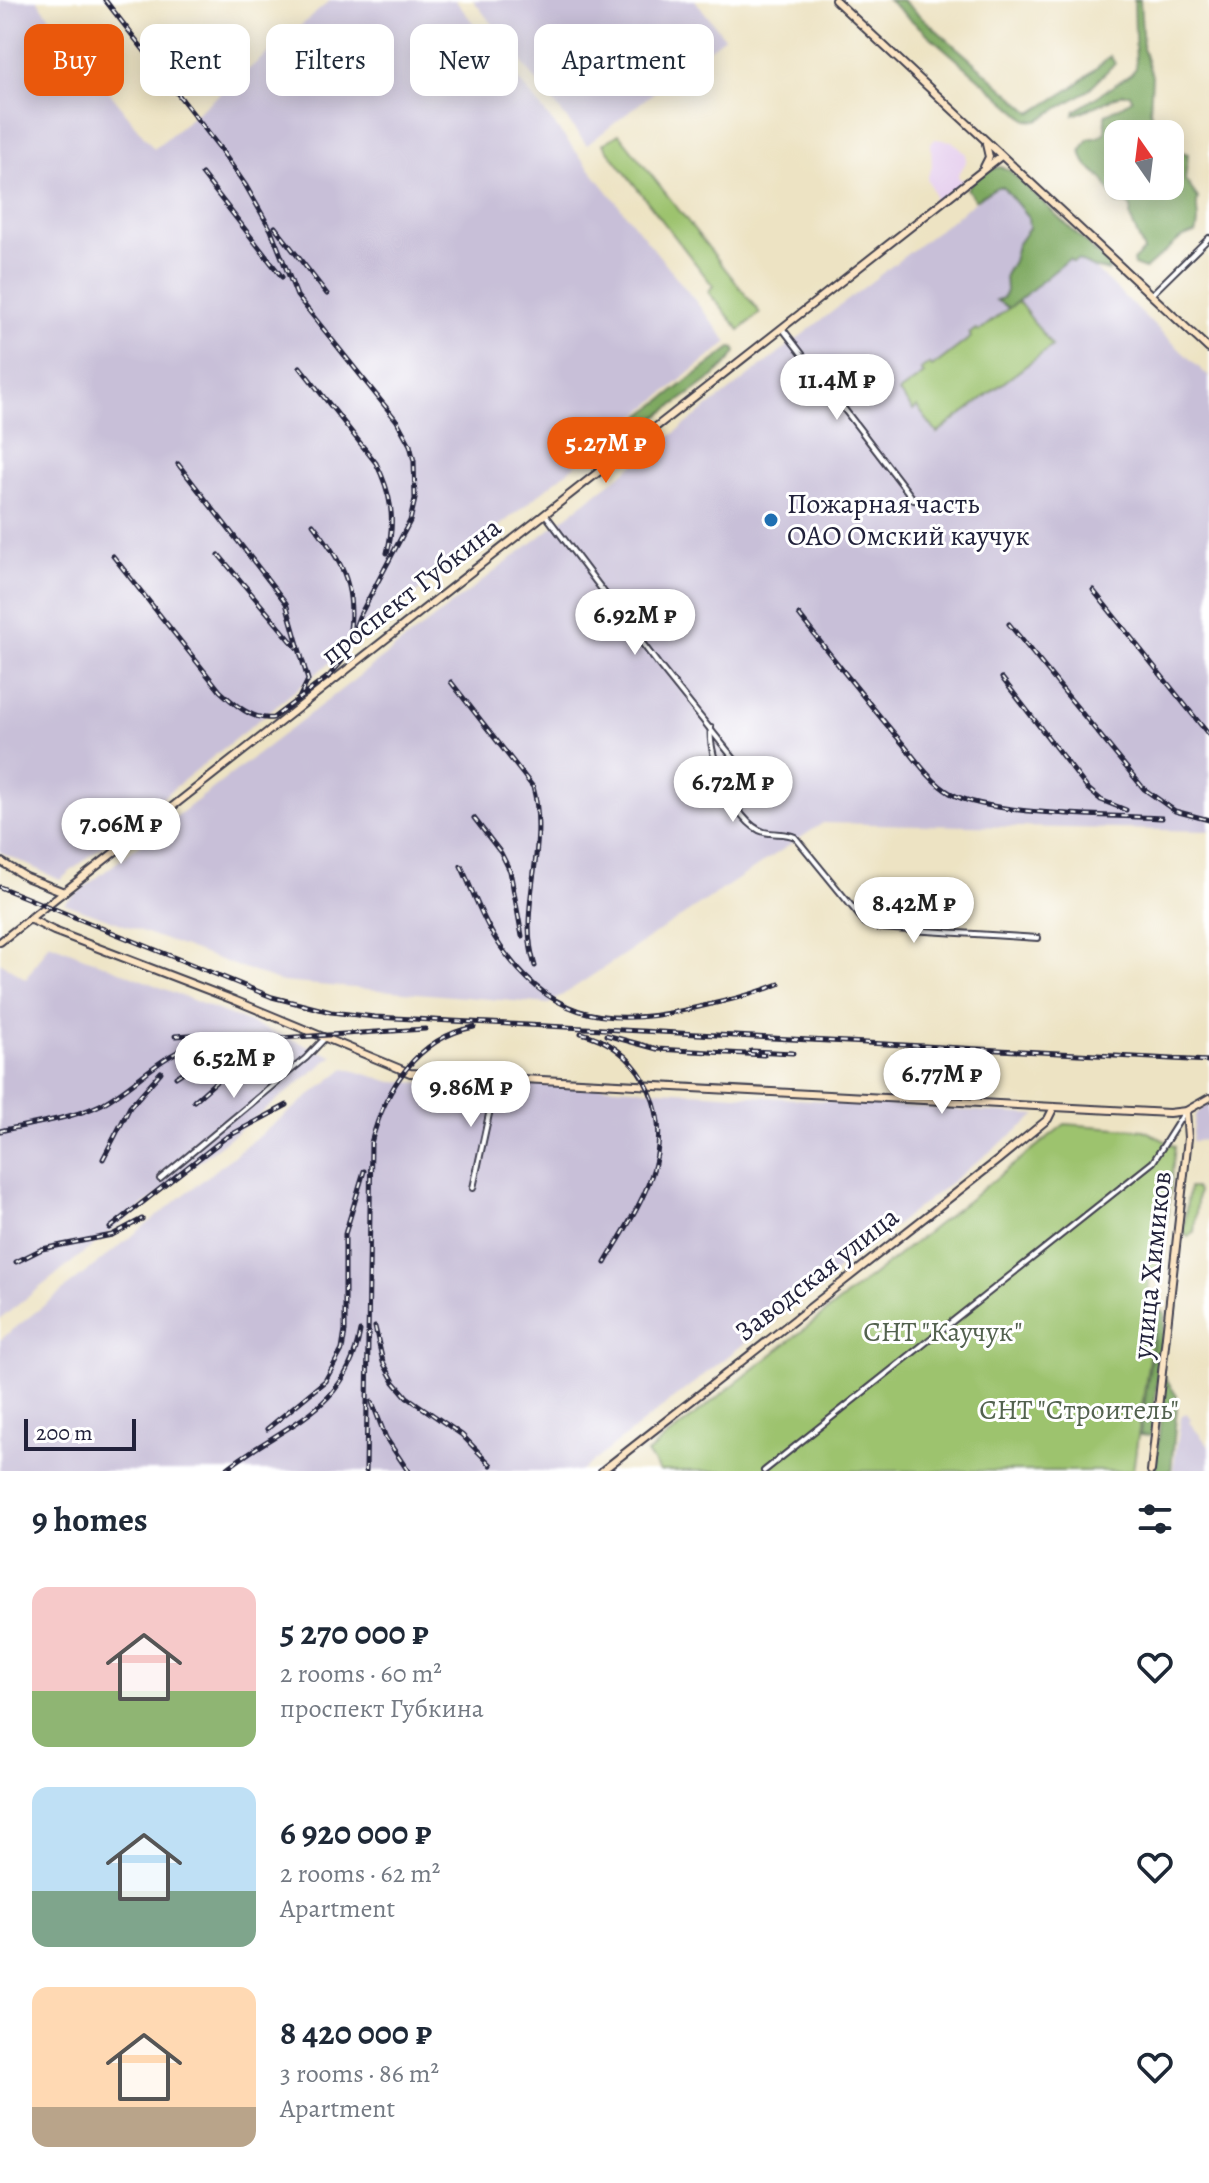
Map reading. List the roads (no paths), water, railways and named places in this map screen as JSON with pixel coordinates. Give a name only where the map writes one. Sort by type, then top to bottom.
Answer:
[{"type":"main road","points":[[835,0],[1209,349]]},
{"type":"main road","points":[[980,172],[989,157],[982,138]]},
{"type":"main road","name":"проспект Губкина","points":[[0,942],[1001,156]]},
{"type":"main road","points":[[980,172],[1000,165],[1018,172]]},
{"type":"main road","points":[[0,861],[26,877],[64,892]]},
{"type":"main road","points":[[30,919],[410,1073],[1169,1113],[1186,1111],[1209,1098]]},
{"type":"main road","name":"Заводская улица","points":[[602,1471],[998,1160],[1048,1119],[1054,1107]]},
{"type":"main road","name":"улица Химиков","points":[[1151,1471],[1187,1152],[1186,1111]]},
{"type":"street","points":[[1151,295],[1209,238]]},
{"type":"street","points":[[782,328],[914,500]]},
{"type":"street","points":[[545,514],[658,664],[751,780]]},
{"type":"street","points":[[711,728],[710,739],[717,766],[734,803],[754,827],[764,832],[795,837],[866,924],[878,928],[1038,938]]},
{"type":"street","points":[[160,1179],[306,1058],[325,1038]]},
{"type":"street","points":[[473,1188],[497,1077]]},
{"type":"street","points":[[764,1471],[1153,1162],[1186,1111]]},
{"type":"railway","points":[[105,0],[246,186],[271,230],[297,296],[397,421],[410,445],[414,461],[415,499],[410,521],[359,617],[342,661],[329,676],[273,718],[251,714],[220,691],[113,556]]},
{"type":"railway","points":[[202,174],[282,277]]},
{"type":"railway","points":[[275,227],[327,294]]},
{"type":"railway","points":[[300,367],[376,463],[390,507],[391,529],[387,553]]},
{"type":"railway","points":[[178,464],[286,603],[308,680],[299,698]]},
{"type":"railway","points":[[313,524],[344,573],[350,599],[350,630]]},
{"type":"railway","points":[[219,555],[297,648]]},
{"type":"railway","points":[[1093,590],[1209,735]]},
{"type":"railway","points":[[799,615],[925,771],[950,793],[968,801],[1021,810],[1162,818]]},
{"type":"railway","points":[[1009,624],[1144,789],[1175,811],[1209,820]]},
{"type":"railway","points":[[1002,678],[1087,788],[1101,800],[1126,810]]},
{"type":"railway","points":[[451,682],[533,787],[538,833],[529,922],[535,966]]},
{"type":"railway","points":[[474,818],[501,853],[510,871],[522,936]]},
{"type":"railway","points":[[461,866],[490,930],[514,965],[534,985],[579,1011],[603,1016],[659,1015],[735,998],[779,984]]},
{"type":"railway","points":[[0,887],[272,997],[331,1012],[375,1017],[1209,1061]]},
{"type":"railway","points":[[366,1471],[371,1143],[385,1104],[406,1069],[435,1042],[474,1027]]},
{"type":"railway","points":[[175,1036],[206,1034],[264,1039],[425,1029]]},
{"type":"railway","points":[[581,1033],[609,1044],[632,1064],[644,1080],[655,1105],[659,1129],[652,1175],[631,1220],[605,1263]]},
{"type":"railway","points":[[606,1035],[657,1049],[764,1055]]},
{"type":"railway","points":[[194,1101],[241,1060],[274,1041]]},
{"type":"railway","points":[[0,1131],[65,1117],[102,1104],[165,1059],[207,1042]]},
{"type":"railway","points":[[176,1077],[213,1053],[244,1042]]},
{"type":"railway","points":[[751,1051],[793,1053]]},
{"type":"railway","points":[[103,1159],[130,1107],[161,1072]]},
{"type":"railway","points":[[110,1228],[225,1138],[287,1105]]},
{"type":"railway","points":[[267,1429],[325,1381],[342,1350],[345,1331],[345,1234],[364,1171]]},
{"type":"railway","points":[[16,1262],[42,1249],[112,1235],[142,1219]]},
{"type":"railway","points":[[375,1327],[383,1362],[394,1382],[407,1397],[462,1435],[491,1465]]},
{"type":"railway","points":[[224,1471],[326,1399],[341,1381],[352,1359],[360,1331]]},
{"type":"railway","points":[[372,1402],[386,1438],[408,1471]]},
{"type":"place","name":"Пожарная часть ОАО Омский каучук","points":[[771,520]]},
{"type":"park label","name":"СНТ \"Каучук\"","points":[[943,1332]]},
{"type":"park label","name":"СНТ \"Строитель\"","points":[[1079,1410]]}]
